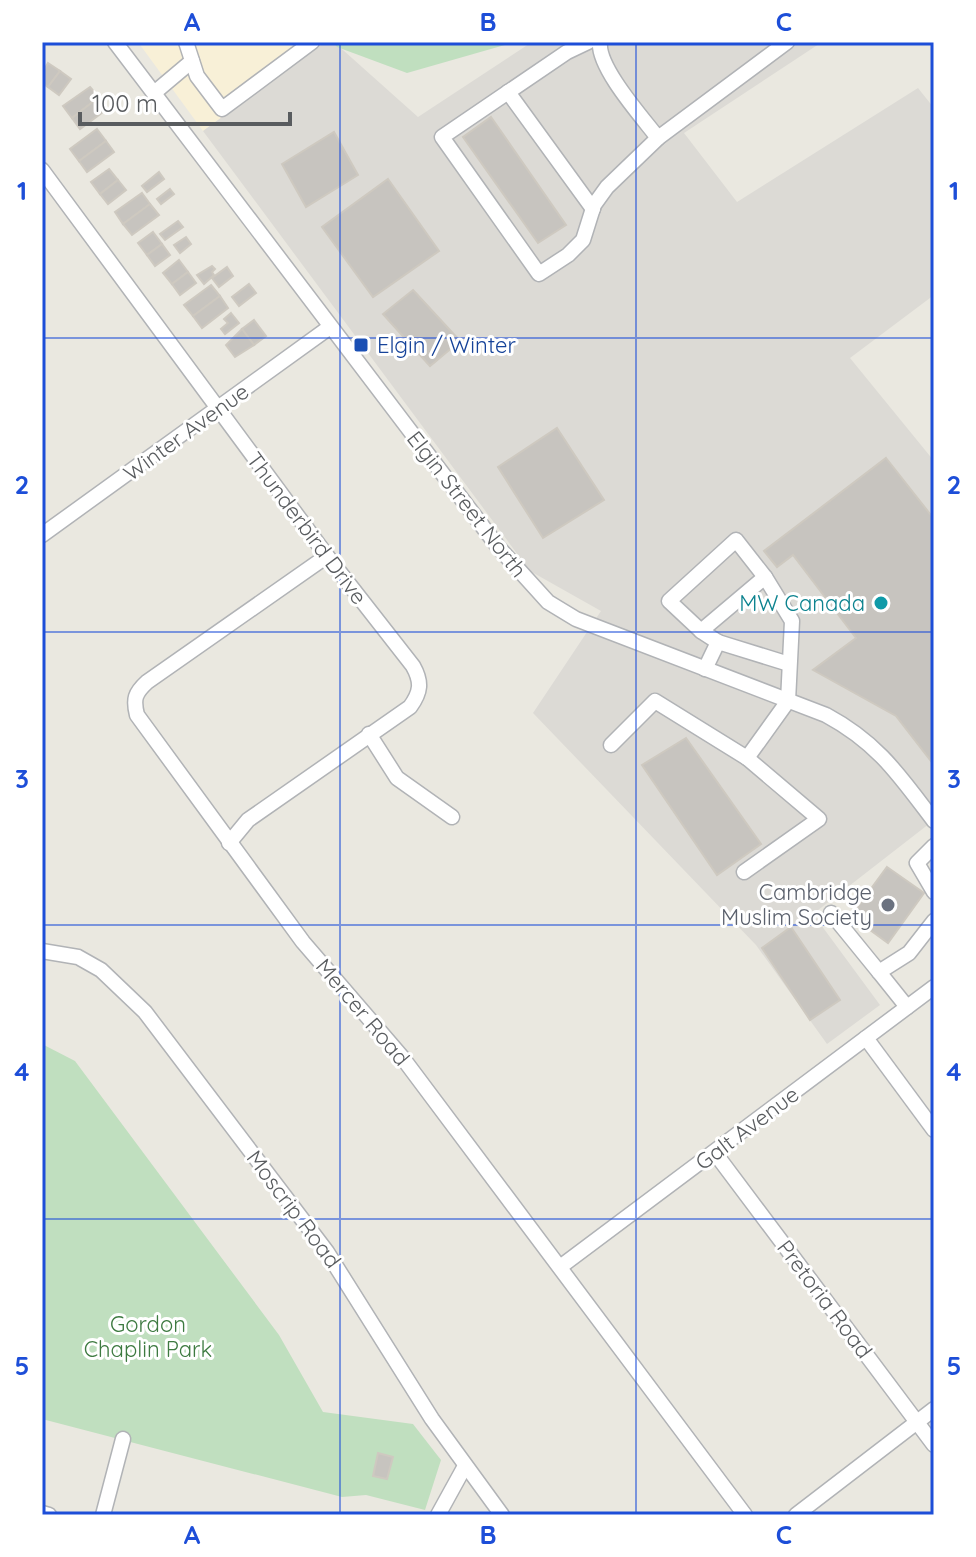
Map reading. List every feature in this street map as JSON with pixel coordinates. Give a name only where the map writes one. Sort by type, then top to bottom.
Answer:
[{"type":"street","name":"Elgin Street North","points":[[115,42],[499,548],[548,602],[576,619],[851,728],[877,749],[934,821]]},
{"type":"street","points":[[186,42],[197,76],[222,109],[312,42]]},
{"type":"street","points":[[588,42],[567,52],[442,137],[539,274],[568,255],[583,240],[593,209],[607,187],[658,138],[787,42]]},
{"type":"street","points":[[600,42],[599,49],[605,66],[658,138]]},
{"type":"street","points":[[154,93],[192,61]]},
{"type":"street","points":[[508,92],[593,209]]},
{"type":"street","name":"Thunderbird Drive","points":[[42,170],[327,556],[413,666],[420,683],[418,696],[410,707],[248,820],[229,843]]},
{"type":"street","name":"Winter Avenue","points":[[42,535],[330,327]]},
{"type":"street","points":[[747,758],[788,701],[792,621],[765,577],[736,540],[669,601],[701,631],[718,642],[789,664]]},
{"type":"street","name":"Mercer Road","points":[[327,556],[147,682],[136,692],[134,703],[137,715],[303,942],[402,1057],[745,1515]]},
{"type":"street","points":[[701,631],[765,577]]},
{"type":"street","points":[[705,669],[718,642]]},
{"type":"street","points":[[611,745],[655,701],[747,758],[819,819],[744,872]]},
{"type":"street","points":[[369,734],[397,778],[452,817]]},
{"type":"street","points":[[934,846],[917,863],[934,892]]},
{"type":"street","points":[[831,913],[907,1007]]},
{"type":"street","points":[[879,972],[909,953],[934,921]]},
{"type":"street","name":"Moscrip Road","points":[[42,951],[78,957],[101,970],[145,1012],[333,1261],[432,1419],[502,1515]]},
{"type":"street","name":"Galt Avenue","points":[[560,1267],[934,987]]},
{"type":"street","points":[[866,1038],[934,1130]]},
{"type":"street","name":"Pretoria Road","points":[[715,1153],[934,1445]]},
{"type":"street","points":[[796,1515],[934,1409]]},
{"type":"street","points":[[103,1515],[123,1439]]},
{"type":"street","points":[[438,1515],[465,1466]]},
{"type":"street","points":[[42,1513],[49,1515]]},
{"type":"shaded area","points":[[138,42],[325,42],[203,131]]},
{"type":"shaded area","points":[[325,42],[334,42],[418,117],[532,42],[822,42],[684,133],[737,202],[918,88],[934,108],[934,295],[850,358],[934,461],[934,820],[813,914],[880,1005],[827,1044],[756,945],[533,713],[601,611],[530,571],[203,131]]},
{"type":"green space","points":[[333,42],[515,42],[407,73],[337,47]]},
{"type":"green space","name":"Gordon Chaplin Park","points":[[42,1044],[75,1061],[279,1335],[323,1412],[413,1424],[441,1460],[425,1510],[366,1495],[342,1497],[42,1419]]},
{"type":"building","points":[[48,63],[60,71],[48,87],[42,83],[42,73]]},
{"type":"building","points":[[60,71],[71,79],[59,95],[48,87]]},
{"type":"building","points":[[90,87],[99,97],[72,118],[63,106]]},
{"type":"building","points":[[99,97],[107,109],[80,129],[72,118]]},
{"type":"building","points":[[491,117],[566,225],[538,243],[463,137]]},
{"type":"building","points":[[97,129],[106,141],[79,161],[70,149]]},
{"type":"building","points":[[334,132],[358,175],[306,207],[282,164]]},
{"type":"building","points":[[106,141],[114,152],[87,172],[79,161]]},
{"type":"building","points":[[109,169],[118,180],[100,194],[91,182]]},
{"type":"building","points":[[159,172],[164,179],[147,192],[142,186]]},
{"type":"building","points":[[388,179],[439,251],[373,297],[322,227]]},
{"type":"building","points":[[118,180],[126,190],[108,204],[100,194]]},
{"type":"building","points":[[170,189],[174,194],[161,204],[157,199]]},
{"type":"building","points":[[142,193],[150,204],[123,224],[115,212]]},
{"type":"building","points":[[150,204],[159,215],[132,235],[123,224]]},
{"type":"building","points":[[178,221],[183,227],[165,240],[160,234]]},
{"type":"building","points":[[153,232],[162,244],[147,255],[138,243]]},
{"type":"building","points":[[186,237],[191,244],[180,253],[174,245]]},
{"type":"building","points":[[162,244],[170,255],[155,266],[147,255]]},
{"type":"building","points":[[179,260],[188,272],[172,284],[163,273]]},
{"type":"building","points":[[212,266],[214,275],[204,284],[197,275]]},
{"type":"building","points":[[227,267],[233,276],[219,287],[212,278]]},
{"type":"building","points":[[188,272],[196,283],[180,295],[172,284]]},
{"type":"building","points":[[249,284],[256,293],[239,306],[232,297]]},
{"type":"building","points":[[211,285],[220,296],[193,316],[184,305]]},
{"type":"building","points":[[413,290],[460,341],[430,366],[383,314]]},
{"type":"building","points":[[220,296],[228,308],[202,328],[193,316]]},
{"type":"building","points":[[231,313],[239,323],[225,334],[221,329],[228,323],[224,319]]},
{"type":"building","points":[[254,320],[266,336],[254,345],[242,329]]},
{"type":"building","points":[[242,329],[254,345],[235,357],[226,345]]},
{"type":"building","points":[[557,428],[604,500],[543,538],[498,467]]},
{"type":"building","name":"MW Canada","points":[[886,458],[934,519],[934,765],[896,716],[813,670],[856,638],[793,555],[777,567],[764,551]]},
{"type":"building","points":[[686,738],[761,844],[717,875],[642,765]]},
{"type":"building","name":"Cambridge Muslim Society","points":[[887,867],[924,893],[888,943],[851,916]]},
{"type":"building","points":[[791,927],[840,1000],[810,1020],[762,948]]},
{"type":"building","points":[[378,1453],[393,1457],[387,1479],[373,1476]]},
{"type":"place","name":"Elgin / Winter","points":[[361,345]]},
{"type":"place","name":"MW Canada","points":[[881,603]]},
{"type":"place","name":"Cambridge Muslim Society","points":[[888,905]]}]
